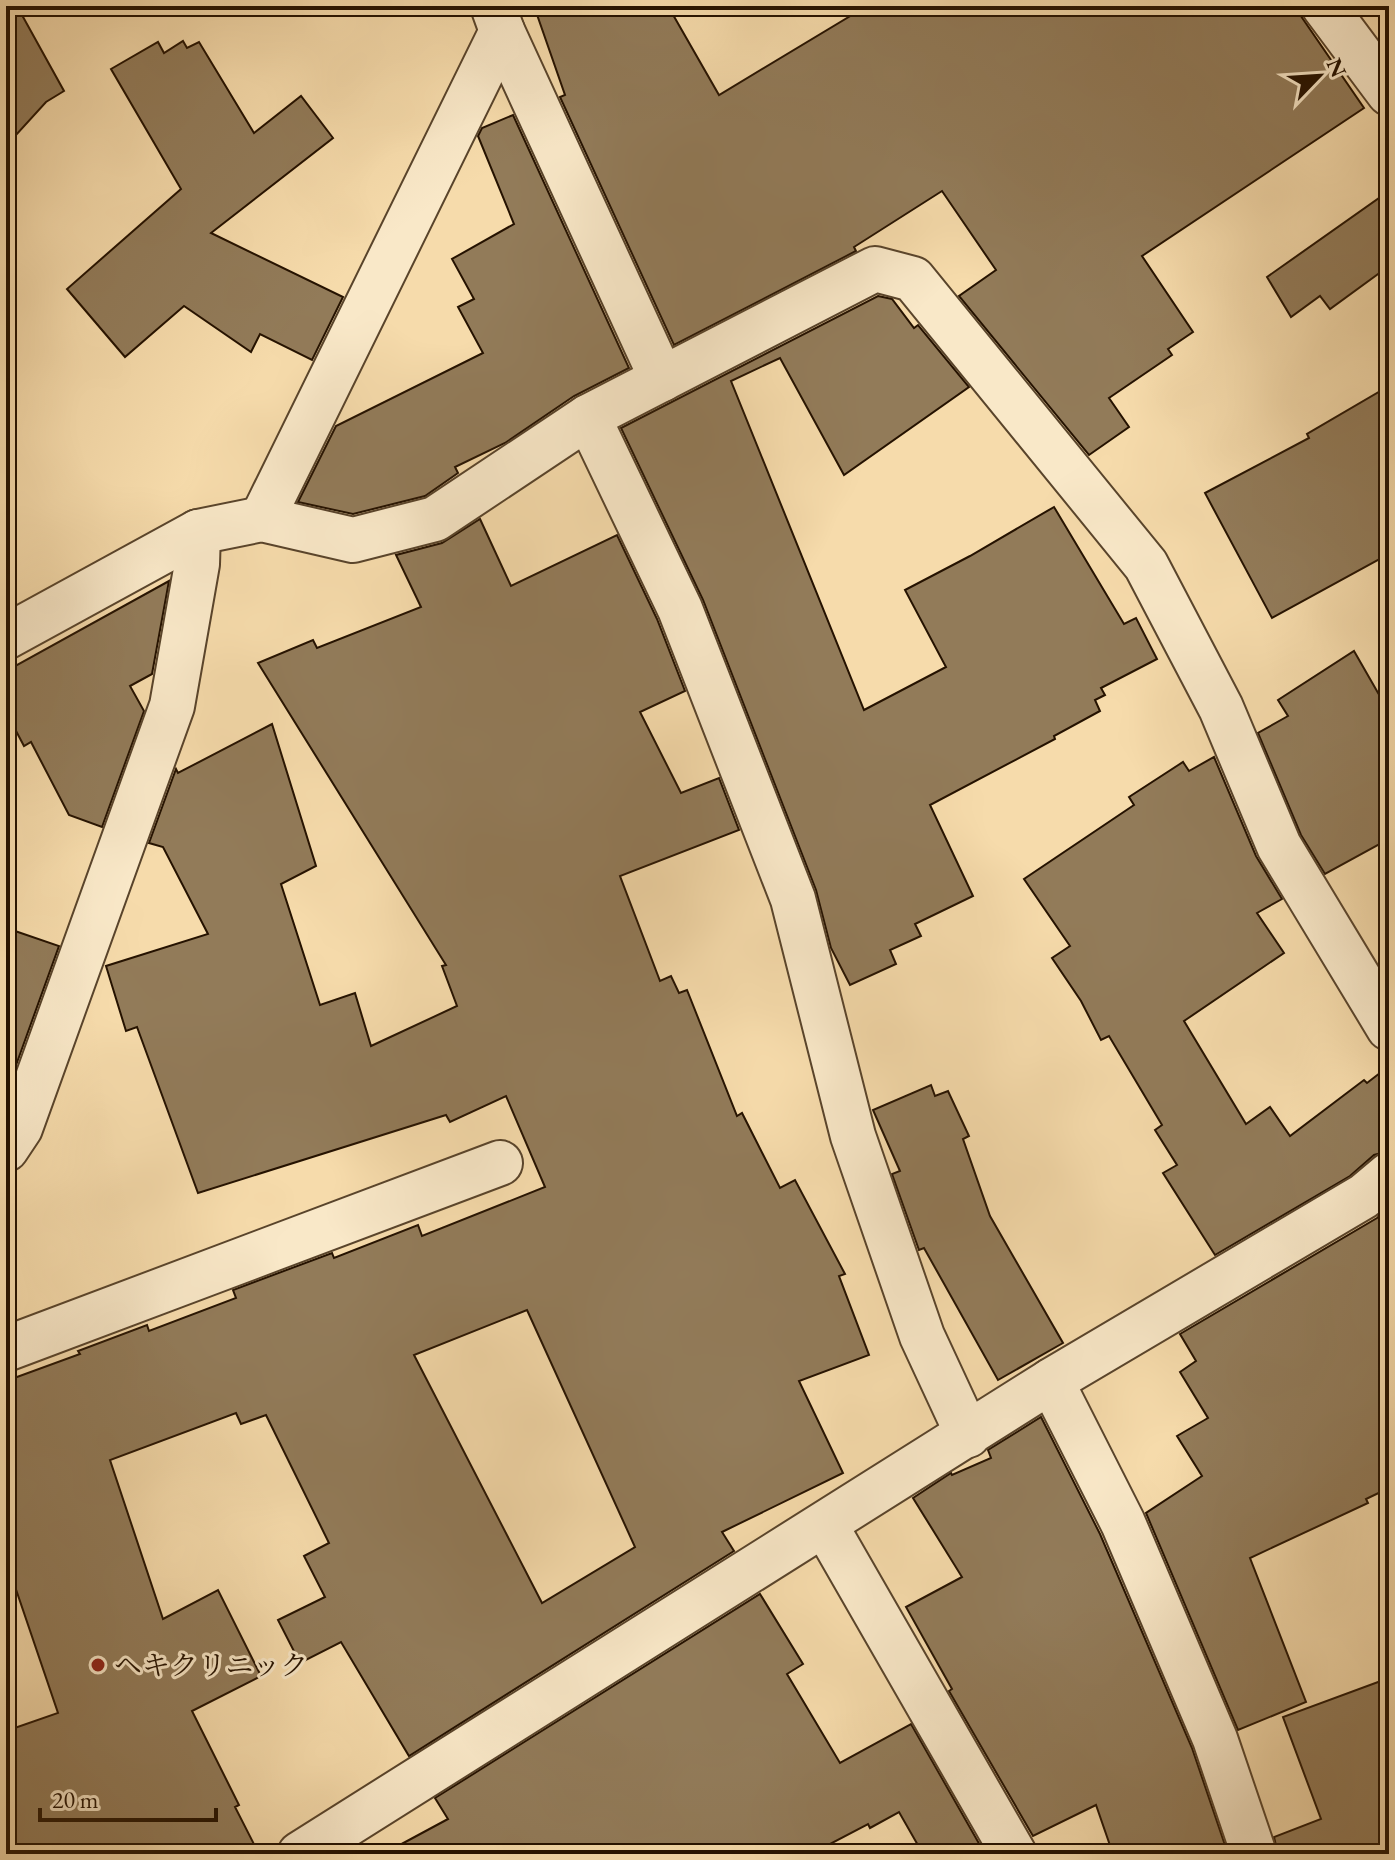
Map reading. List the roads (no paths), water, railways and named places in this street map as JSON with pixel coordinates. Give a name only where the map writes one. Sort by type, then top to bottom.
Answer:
[{"type":"street","points":[[1324,6],[1389,93]]},
{"type":"street","points":[[498,18],[662,379]]},
{"type":"street","points":[[262,519],[498,18]]},
{"type":"street","points":[[6,637],[198,532],[262,519],[353,540],[435,519],[588,417],[875,269],[913,279],[1146,565],[1221,708],[1279,846],[1389,1028]]},
{"type":"street","points":[[588,417],[680,609],[793,899],[853,1136],[922,1336],[968,1435]]},
{"type":"street","points":[[6,1149],[20,1128],[172,706],[197,564],[198,532]]},
{"type":"street","points":[[6,1349],[500,1163]]},
{"type":"street","points":[[300,1854],[1051,1381],[1364,1196],[1389,1175]]},
{"type":"street","points":[[1051,1381],[1129,1537],[1215,1739],[1254,1854]]},
{"type":"street","points":[[825,1525],[1014,1854]]},
{"type":"place","name":"ヘキクリニック","points":[[98,1665]]}]
